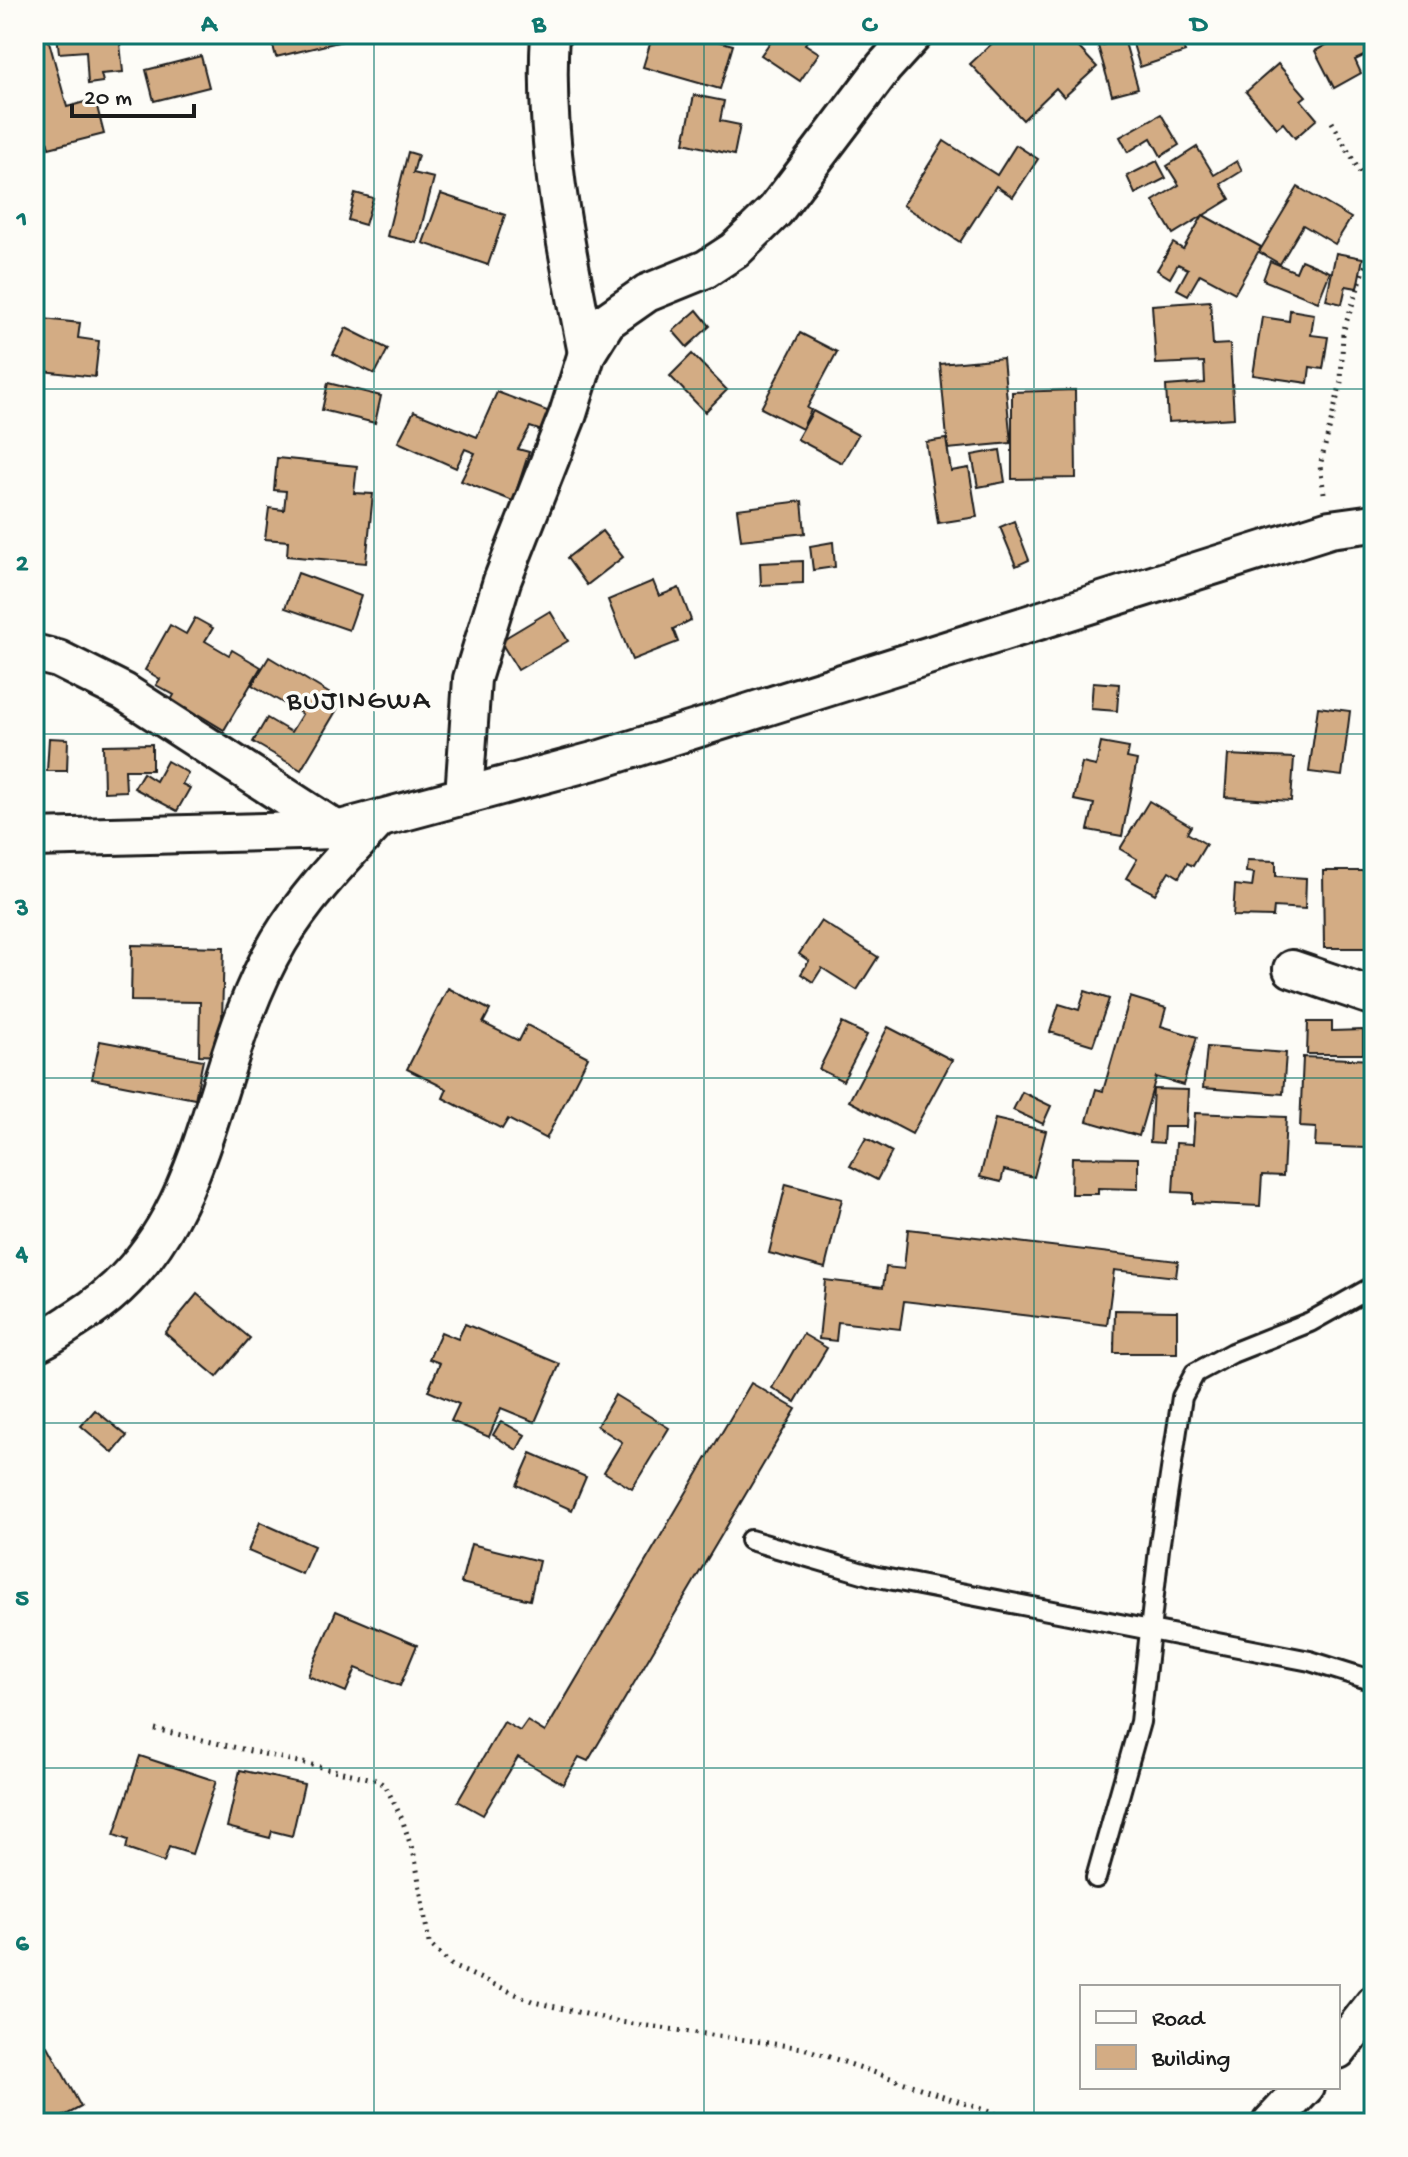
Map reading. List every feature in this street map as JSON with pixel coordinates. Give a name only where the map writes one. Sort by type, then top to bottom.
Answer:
[{"type":"street","points":[[550,34],[546,93],[559,209],[587,353]]},
{"type":"street","points":[[464,796],[472,679],[502,581],[568,414],[587,353],[607,321],[647,293],[706,269],[735,250],[775,211],[884,67],[914,34]]},
{"type":"street","points":[[34,838],[337,830],[601,759],[1330,529],[1374,523]]},
{"type":"street","points":[[34,653],[58,659],[124,692],[337,830]]},
{"type":"street","points":[[34,1344],[94,1308],[128,1279],[152,1251],[199,1158],[233,1043],[278,942],[320,883],[379,819]]},
{"type":"street","points":[[1292,969],[1374,997]]},
{"type":"street","points":[[1340,2047],[1374,2004]]},
{"type":"street","points":[[1271,2123],[1303,2089]]},
{"type":"lane","points":[[1096,1878],[1140,1722],[1149,1630],[1182,1397],[1195,1373],[1232,1353],[1310,1322],[1374,1286]]},
{"type":"lane","points":[[750,1540],[873,1576],[1310,1661],[1374,1681]]},
{"type":"path","points":[[1332,122],[1374,198]]},
{"type":"path","points":[[1330,529],[1320,466],[1341,382],[1343,332],[1374,241]]},
{"type":"path","points":[[155,1729],[377,1780],[391,1797],[410,1845],[429,1943],[452,1966],[483,1983],[534,2002],[620,2022],[803,2048],[1022,2123]]},
{"type":"building","points":[[34,34],[47,34],[67,107],[95,99],[104,134],[49,148],[34,92]]},
{"type":"building","points":[[57,34],[119,34],[123,72],[101,74],[103,82],[88,84],[86,51],[59,53]]},
{"type":"building","points":[[145,34],[189,34],[146,39]]},
{"type":"building","points":[[270,34],[362,34],[363,36],[276,57]]},
{"type":"building","points":[[653,34],[720,34],[718,41],[733,45],[720,89],[643,67]]},
{"type":"building","points":[[776,34],[812,34],[805,44],[819,53],[800,81],[761,55]]},
{"type":"building","points":[[1002,34],[1066,34],[1097,67],[1064,97],[1056,88],[1023,120],[970,64]]},
{"type":"building","points":[[1143,34],[1179,34],[1185,52],[1140,67],[1132,41],[1144,37]]},
{"type":"building","points":[[1346,34],[1360,34],[1370,53],[1355,60],[1361,73],[1334,88],[1315,51]]},
{"type":"building","points":[[1124,39],[1138,88],[1112,95],[1098,46]]},
{"type":"building","points":[[201,56],[209,87],[154,101],[146,70]]},
{"type":"building","points":[[1278,64],[1306,96],[1301,100],[1317,119],[1295,138],[1283,123],[1277,128],[1246,92]]},
{"type":"building","points":[[694,95],[724,101],[720,121],[740,125],[734,155],[684,143]]},
{"type":"building","points":[[1161,114],[1179,145],[1161,156],[1151,138],[1128,152],[1120,137]]},
{"type":"building","points":[[944,141],[997,175],[1016,145],[1038,159],[1013,197],[996,186],[960,242],[903,205]]},
{"type":"building","points":[[1197,147],[1214,175],[1237,161],[1242,171],[1221,184],[1230,199],[1173,234],[1153,201],[1179,185],[1167,166]]},
{"type":"building","points":[[408,152],[418,155],[413,173],[434,178],[417,243],[387,236]]},
{"type":"building","points":[[1157,161],[1166,178],[1135,194],[1127,176]]},
{"type":"building","points":[[1298,187],[1351,218],[1335,244],[1303,225],[1280,264],[1259,252]]},
{"type":"building","points":[[355,193],[373,198],[365,225],[348,220]]},
{"type":"building","points":[[441,194],[505,215],[488,265],[423,243]]},
{"type":"building","points":[[1203,215],[1261,247],[1235,293],[1200,274],[1188,295],[1177,289],[1188,269],[1178,264],[1170,278],[1157,270],[1173,243],[1183,249]]},
{"type":"building","points":[[1336,253],[1363,258],[1357,288],[1346,286],[1342,304],[1326,300]]},
{"type":"building","points":[[1301,260],[1330,272],[1318,302],[1263,280],[1270,261],[1296,272]]},
{"type":"building","points":[[1210,301],[1213,345],[1230,344],[1234,418],[1168,422],[1166,386],[1205,383],[1204,362],[1156,364],[1152,305]]},
{"type":"building","points":[[697,310],[710,326],[687,347],[673,331]]},
{"type":"building","points":[[1290,310],[1314,314],[1311,335],[1328,337],[1323,369],[1310,367],[1308,383],[1253,375],[1262,317],[1289,321]]},
{"type":"building","points":[[34,318],[80,323],[78,338],[99,341],[95,377],[34,370]]},
{"type":"building","points":[[346,328],[388,349],[375,374],[333,354]]},
{"type":"building","points":[[800,333],[837,352],[807,408],[811,410],[802,429],[761,408]]},
{"type":"building","points":[[692,354],[727,390],[705,412],[670,376]]},
{"type":"building","points":[[1003,358],[1011,443],[948,449],[940,364]]},
{"type":"building","points":[[328,383],[381,396],[375,423],[322,410]]},
{"type":"building","points":[[1075,390],[1076,478],[1012,479],[1012,392]]},
{"type":"building","points":[[497,392],[550,412],[542,431],[530,427],[518,449],[529,452],[513,501],[461,481],[475,453],[465,449],[456,468],[398,442],[414,411],[477,437]]},
{"type":"building","points":[[813,411],[858,435],[842,463],[797,439]]},
{"type":"building","points":[[946,439],[951,471],[969,468],[977,517],[938,523],[926,442]]},
{"type":"building","points":[[1000,450],[1005,482],[978,487],[972,455]]},
{"type":"building","points":[[277,458],[357,466],[354,493],[373,494],[366,563],[287,556],[288,541],[265,539],[269,508],[284,510],[286,491],[274,490]]},
{"type":"building","points":[[802,501],[805,533],[741,540],[737,509]]},
{"type":"building","points":[[1014,521],[1029,560],[1016,566],[1000,527]]},
{"type":"building","points":[[602,531],[623,557],[587,585],[567,558]]},
{"type":"building","points":[[833,542],[835,567],[813,570],[810,546]]},
{"type":"building","points":[[803,561],[803,583],[761,585],[760,563]]},
{"type":"building","points":[[298,573],[361,596],[349,630],[285,608]]},
{"type":"building","points":[[653,581],[659,596],[679,588],[691,620],[673,629],[678,642],[632,660],[608,600]]},
{"type":"building","points":[[550,611],[568,641],[518,670],[500,641]]},
{"type":"building","points":[[195,618],[213,628],[205,641],[229,655],[232,650],[261,667],[224,730],[199,715],[193,726],[166,709],[174,695],[156,685],[160,679],[145,670],[170,625],[186,634]]},
{"type":"building","points":[[269,657],[342,701],[301,770],[253,742],[267,718],[291,732],[302,714],[252,685]]},
{"type":"building","points":[[1093,682],[1119,684],[1117,711],[1091,709]]},
{"type":"building","points":[[1318,707],[1350,711],[1342,776],[1309,772]]},
{"type":"building","points":[[49,738],[68,739],[67,771],[47,771]]},
{"type":"building","points":[[1101,743],[1129,748],[1127,758],[1137,760],[1122,836],[1088,830],[1094,804],[1074,800],[1082,763],[1096,766]]},
{"type":"building","points":[[152,744],[152,770],[125,770],[126,791],[104,792],[103,745]]},
{"type":"building","points":[[1228,755],[1294,758],[1291,801],[1225,797]]},
{"type":"building","points":[[167,761],[188,773],[182,784],[190,788],[177,811],[134,788],[143,773],[156,781]]},
{"type":"building","points":[[1149,801],[1191,826],[1187,833],[1206,844],[1193,866],[1187,863],[1179,877],[1169,871],[1155,894],[1126,878],[1137,859],[1120,849]]},
{"type":"building","points":[[1247,860],[1276,861],[1276,876],[1306,878],[1305,909],[1274,907],[1273,917],[1233,916],[1235,885],[1252,887],[1254,873],[1246,872]]},
{"type":"building","points":[[1323,871],[1374,871],[1374,948],[1324,948]]},
{"type":"building","points":[[821,921],[878,957],[857,990],[822,968],[813,982],[801,974],[809,961],[799,954]]},
{"type":"building","points":[[132,945],[224,947],[221,1056],[199,1055],[200,1002],[131,1001]]},
{"type":"building","points":[[448,988],[490,1010],[483,1023],[519,1041],[527,1025],[588,1057],[546,1139],[508,1119],[502,1129],[443,1098],[447,1089],[407,1069]]},
{"type":"building","points":[[1085,991],[1109,999],[1093,1045],[1050,1032],[1059,1004],[1079,1010]]},
{"type":"building","points":[[1130,997],[1166,1008],[1161,1026],[1197,1037],[1183,1085],[1156,1077],[1139,1136],[1087,1121],[1096,1089],[1103,1091]]},
{"type":"building","points":[[1308,1022],[1332,1022],[1332,1031],[1363,1030],[1363,1054],[1307,1054]]},
{"type":"building","points":[[842,1023],[867,1035],[843,1081],[819,1069]]},
{"type":"building","points":[[888,1027],[952,1060],[912,1134],[849,1101]]},
{"type":"building","points":[[100,1041],[203,1060],[195,1099],[92,1079]]},
{"type":"building","points":[[1207,1047],[1286,1053],[1283,1094],[1203,1088]]},
{"type":"building","points":[[1303,1057],[1374,1060],[1374,1136],[1366,1136],[1366,1148],[1315,1146],[1316,1128],[1300,1127]]},
{"type":"building","points":[[1153,1089],[1188,1090],[1186,1127],[1164,1127],[1163,1143],[1150,1142]]},
{"type":"building","points":[[1022,1092],[1051,1106],[1043,1124],[1013,1110]]},
{"type":"building","points":[[1195,1113],[1286,1117],[1283,1176],[1262,1175],[1260,1206],[1193,1203],[1193,1193],[1173,1192],[1176,1143],[1193,1144]]},
{"type":"building","points":[[995,1119],[1046,1131],[1034,1177],[1004,1170],[1001,1182],[980,1177]]},
{"type":"building","points":[[866,1138],[892,1152],[877,1180],[850,1166]]},
{"type":"building","points":[[1072,1157],[1138,1158],[1138,1189],[1098,1188],[1098,1194],[1071,1194]]},
{"type":"building","points":[[786,1184],[842,1199],[825,1268],[769,1253]]},
{"type":"building","points":[[908,1229],[1178,1261],[1176,1277],[1114,1270],[1107,1325],[904,1301],[900,1329],[838,1322],[836,1341],[819,1339],[825,1280],[883,1287],[886,1267],[904,1269]]},
{"type":"building","points":[[197,1294],[250,1338],[217,1377],[165,1333]]},
{"type":"building","points":[[1115,1310],[1177,1311],[1177,1353],[1114,1353]]},
{"type":"building","points":[[465,1324],[560,1364],[535,1422],[501,1408],[489,1437],[451,1421],[459,1404],[428,1391],[440,1363],[429,1359],[441,1332],[458,1339]]},
{"type":"building","points":[[803,1334],[827,1348],[795,1402],[772,1388]]},
{"type":"building","points":[[751,1383],[796,1409],[588,1761],[579,1757],[563,1784],[518,1757],[483,1815],[458,1801],[504,1722],[520,1731],[527,1721],[545,1732]]},
{"type":"building","points":[[615,1395],[669,1428],[632,1489],[604,1472],[622,1442],[597,1426]]},
{"type":"building","points":[[95,1410],[127,1436],[113,1453],[81,1426]]},
{"type":"building","points":[[501,1421],[525,1435],[517,1450],[493,1435]]},
{"type":"building","points":[[531,1453],[586,1477],[572,1510],[517,1485]]},
{"type":"building","points":[[260,1522],[314,1546],[302,1574],[248,1551]]},
{"type":"building","points":[[471,1544],[539,1561],[530,1600],[461,1583]]},
{"type":"building","points":[[336,1611],[417,1645],[400,1686],[356,1668],[346,1692],[308,1676]]},
{"type":"building","points":[[140,1756],[216,1781],[192,1854],[169,1847],[164,1862],[126,1849],[128,1840],[114,1835]]},
{"type":"building","points":[[240,1770],[304,1784],[292,1836],[272,1831],[270,1838],[227,1827]]},
{"type":"building","points":[[48,2046],[81,2107],[51,2123],[34,2123],[34,2054]]},
{"type":"district","name":"BUJINGWA","points":[[359,702]]}]
